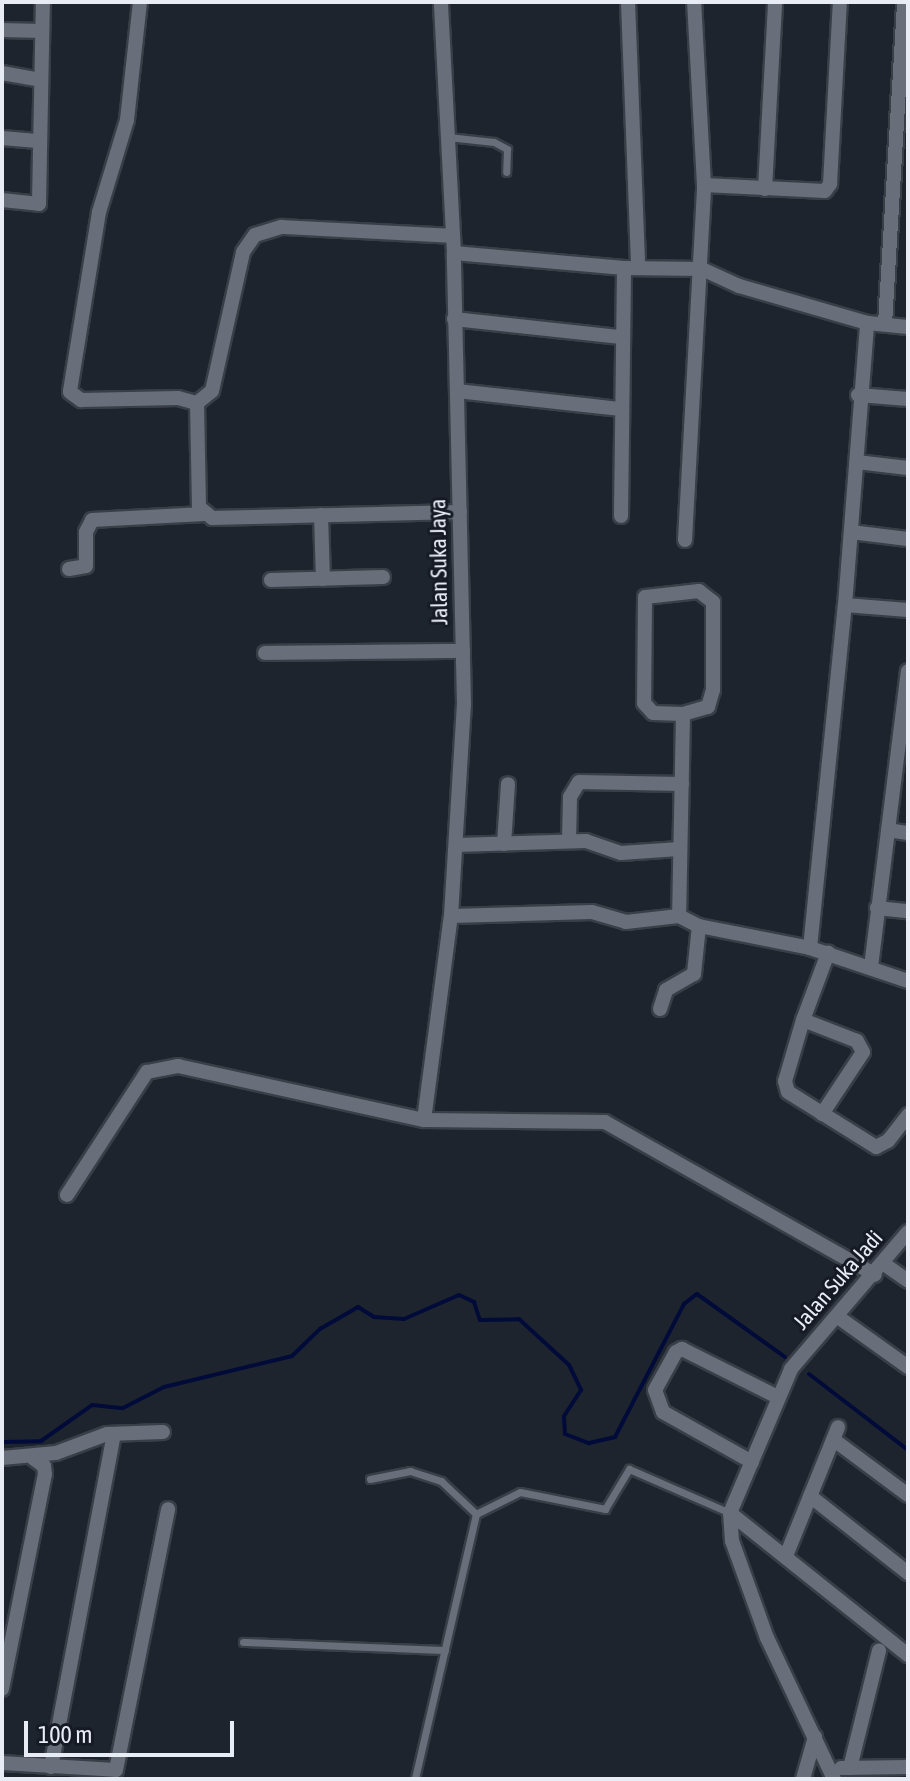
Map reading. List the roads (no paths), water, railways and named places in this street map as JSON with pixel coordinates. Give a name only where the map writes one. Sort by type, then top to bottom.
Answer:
[{"type":"street","points":[[2,200],[39,204],[43,2]]},
{"type":"street","points":[[140,2],[127,120],[99,212],[70,392],[81,400],[178,398],[197,403]]},
{"type":"street","name":"Jalan Suka Jaya","points":[[424,1120],[451,916],[463,651],[454,253],[441,2]]},
{"type":"street","points":[[621,516],[621,337],[631,268],[628,2]]},
{"type":"street","points":[[685,540],[702,269],[704,185],[694,2]]},
{"type":"street","points":[[765,189],[775,2]]},
{"type":"street","points":[[704,185],[825,191],[830,184],[840,2]]},
{"type":"street","points":[[885,324],[904,2]]},
{"type":"street","points":[[2,30],[42,31]]},
{"type":"street","points":[[2,73],[40,80]]},
{"type":"street","points":[[2,138],[40,141]]},
{"type":"street","points":[[197,403],[212,391],[243,252],[255,235],[282,227],[453,236]]},
{"type":"street","points":[[454,253],[631,268],[702,269],[768,296],[867,323],[908,327]]},
{"type":"street","points":[[454,319],[621,337]]},
{"type":"street","points":[[810,948],[845,605],[857,462],[858,395],[867,323]]},
{"type":"street","points":[[457,391],[619,409]]},
{"type":"street","points":[[858,395],[908,399]]},
{"type":"street","points":[[197,403],[199,507],[204,514]]},
{"type":"street","points":[[857,462],[908,468]]},
{"type":"street","points":[[69,569],[86,566],[86,532],[92,520],[204,514],[460,512]]},
{"type":"street","points":[[321,515],[323,579]]},
{"type":"street","points":[[851,532],[908,539]]},
{"type":"street","points":[[271,580],[383,577]]},
{"type":"street","points":[[699,591],[713,602],[713,690],[708,707],[683,714],[653,713],[644,703],[645,597],[699,591]]},
{"type":"street","points":[[845,605],[908,610]]},
{"type":"street","points":[[265,653],[463,651]]},
{"type":"street","points":[[871,967],[888,830],[903,752],[908,671]]},
{"type":"street","points":[[679,916],[683,714]]},
{"type":"street","points":[[569,841],[570,797],[579,782],[682,784]]},
{"type":"street","points":[[504,844],[508,784]]},
{"type":"street","points":[[888,830],[908,833]]},
{"type":"street","points":[[456,845],[569,841],[598,842],[621,853],[679,849]]},
{"type":"street","points":[[877,908],[908,911]]},
{"type":"street","points":[[451,916],[592,912],[626,922],[679,916],[699,926],[828,953],[908,981]]},
{"type":"street","points":[[660,1009],[666,990],[694,974],[699,926]]},
{"type":"street","points":[[828,953],[803,1020],[785,1087],[876,1147],[888,1141],[908,1115]]},
{"type":"street","points":[[803,1020],[863,1046],[861,1058],[822,1114]]},
{"type":"street","points":[[67,1195],[147,1072],[159,1067],[178,1066],[424,1120],[605,1122],[908,1281]]},
{"type":"street","name":"Jalan Suka Jadi","points":[[730,1513],[791,1369],[880,1269],[908,1232]]},
{"type":"street","points":[[838,1317],[908,1367]]},
{"type":"street","points":[[752,1462],[663,1412],[655,1390],[676,1352],[682,1349],[778,1397]]},
{"type":"street","points":[[2,1458],[33,1458],[114,1434],[163,1432]]},
{"type":"street","points":[[786,1556],[836,1433],[908,1495]]},
{"type":"street","points":[[51,1767],[114,1434]]},
{"type":"street","points":[[2,1689],[45,1474],[44,1466],[33,1458]]},
{"type":"street","points":[[810,1496],[908,1573]]},
{"type":"street","points":[[2,1763],[116,1770],[168,1509]]},
{"type":"street","points":[[730,1513],[908,1655]]},
{"type":"street","points":[[730,1513],[732,1541],[757,1613],[831,1773],[850,1768],[908,1767]]},
{"type":"street","points":[[850,1768],[879,1651]]},
{"type":"street","points":[[803,1779],[815,1737]]},
{"type":"lane","points":[[448,137],[494,142],[507,149],[506,172]]},
{"type":"lane","points":[[476,1514],[520,1492],[605,1509],[629,1469],[730,1513]]},
{"type":"lane","points":[[370,1479],[410,1471],[441,1481],[476,1514]]},
{"type":"lane","points":[[415,1779],[476,1514]]},
{"type":"lane","points":[[243,1642],[445,1650]]},
{"type":"waterway","points":[[2,1442],[41,1441],[92,1405],[123,1408],[164,1387],[292,1356],[320,1329],[358,1307],[374,1317],[404,1319],[459,1295],[474,1302],[480,1320],[519,1319],[569,1365],[581,1390],[564,1416],[565,1434],[589,1443],[615,1437],[684,1304],[697,1294],[785,1357]]},
{"type":"waterway","points":[[809,1374],[908,1450]]}]
